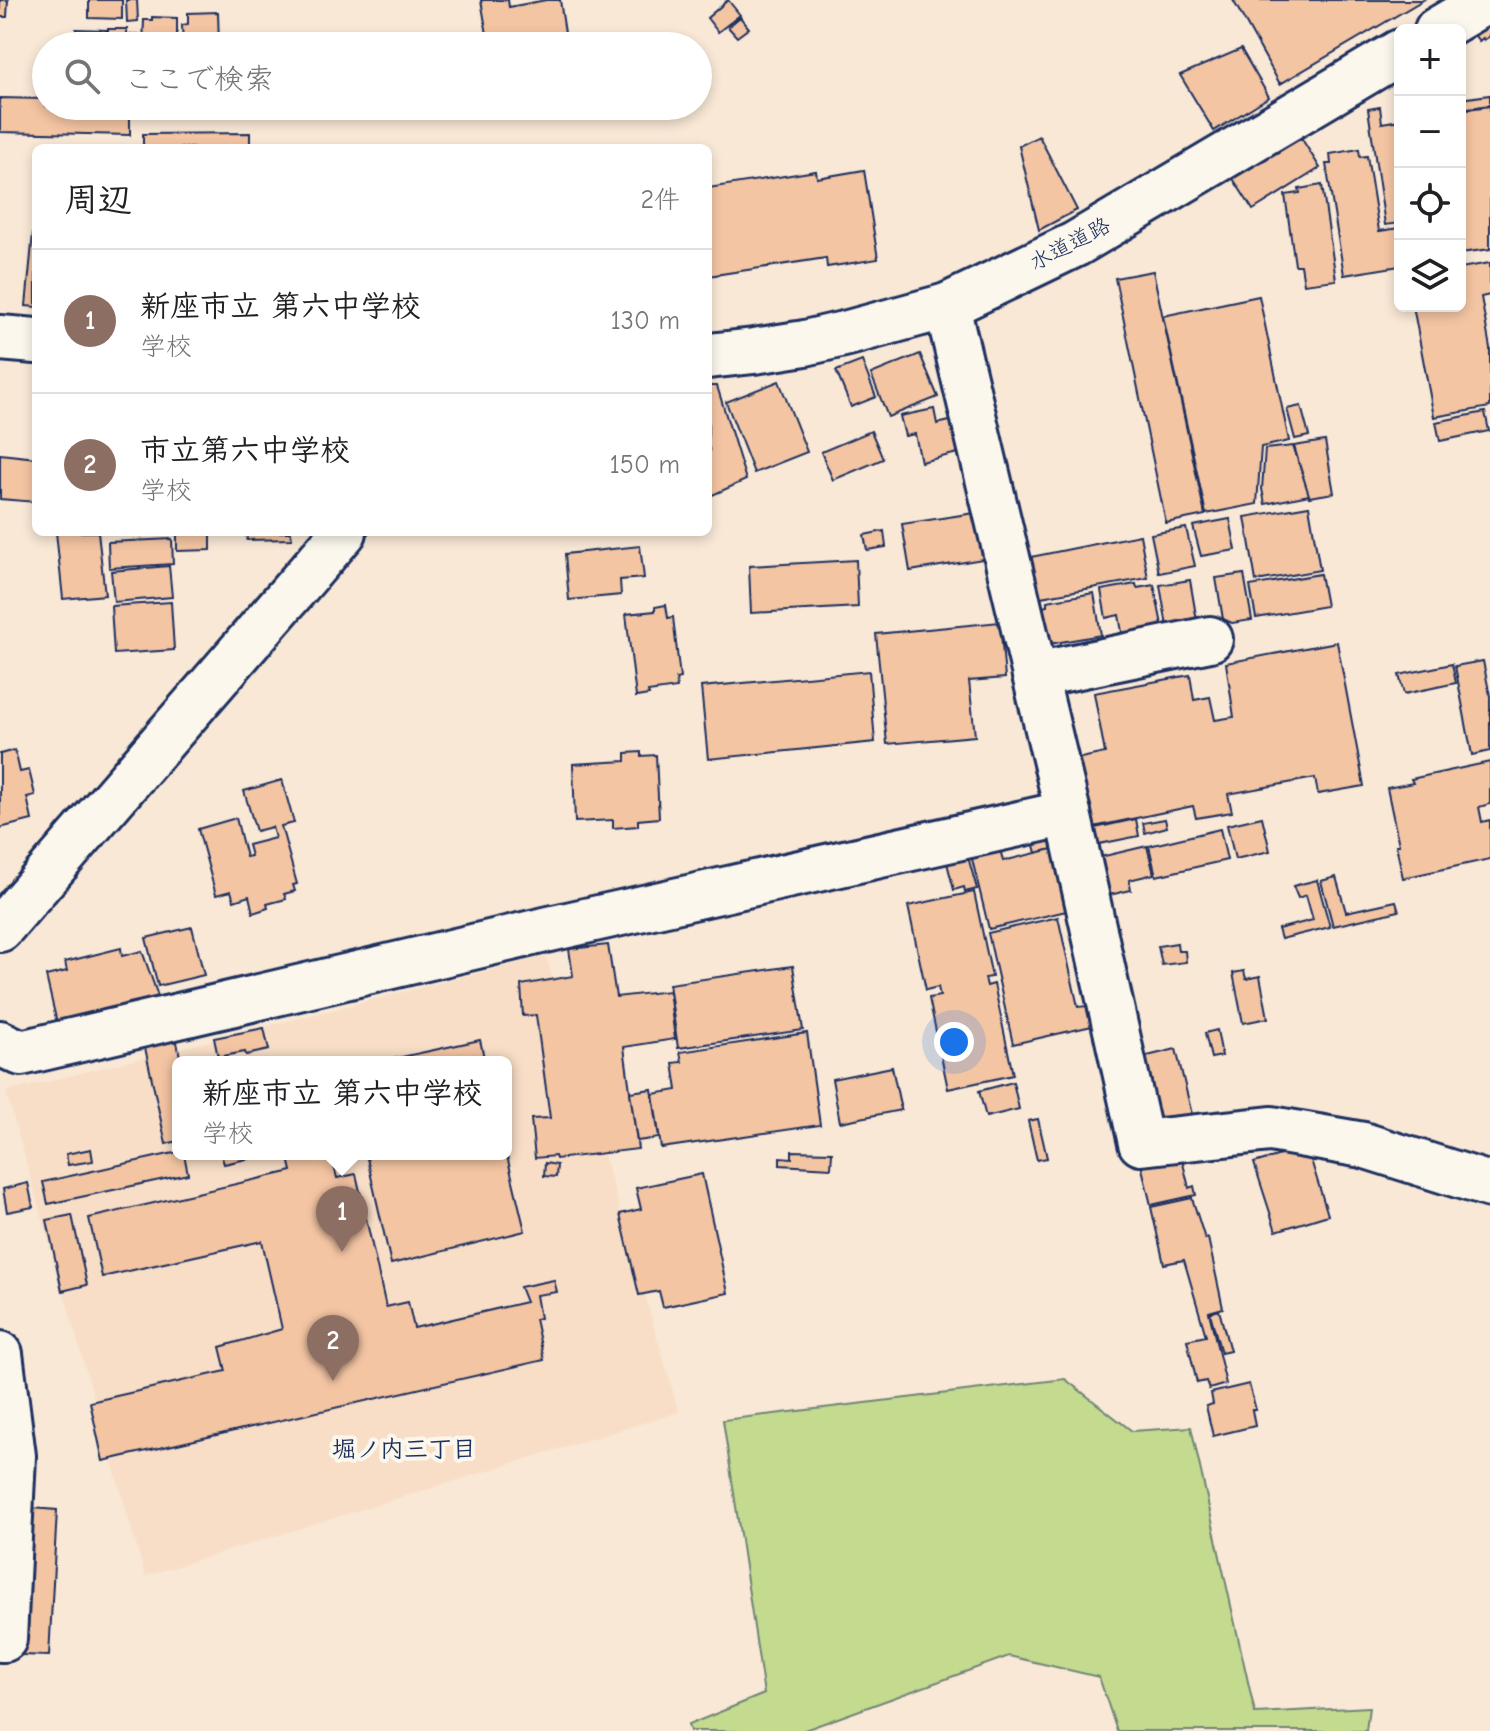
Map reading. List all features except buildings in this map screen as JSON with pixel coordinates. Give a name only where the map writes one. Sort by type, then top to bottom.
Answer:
[{"type":"street","points":[[1447,24],[1488,0]]},
{"type":"street","name":"水道道路","points":[[712,356],[805,343],[947,306],[1076,244],[1394,56]]},
{"type":"street","points":[[947,306],[1068,813],[1141,1143],[1271,1129],[1363,1145],[1490,1185]]},
{"type":"street","points":[[0,338],[32,341]]},
{"type":"street","points":[[0,929],[341,536]]},
{"type":"street","points":[[1035,675],[1210,639]]},
{"type":"street","points":[[0,1043],[21,1053],[545,930],[1068,813]]},
{"type":"street","points":[[0,1354],[13,1456],[4,1639],[0,1639]]},
{"type":"shaded area","points":[[546,956],[679,1412],[145,1576],[6,1092]]},
{"type":"green space","points":[[1065,1379],[1132,1431],[1191,1427],[1255,1713],[1369,1707],[1366,1731],[1117,1731],[1099,1677],[1009,1656],[802,1731],[690,1731],[688,1725],[764,1694],[723,1420]]},
{"type":"place","name":"新座市立 第六中学校","points":[[342,1252]]},
{"type":"place","name":"市立第六中学校","points":[[333,1381]]},
{"type":"district","name":"堀ノ内三丁目","points":[[404,1449]]}]
